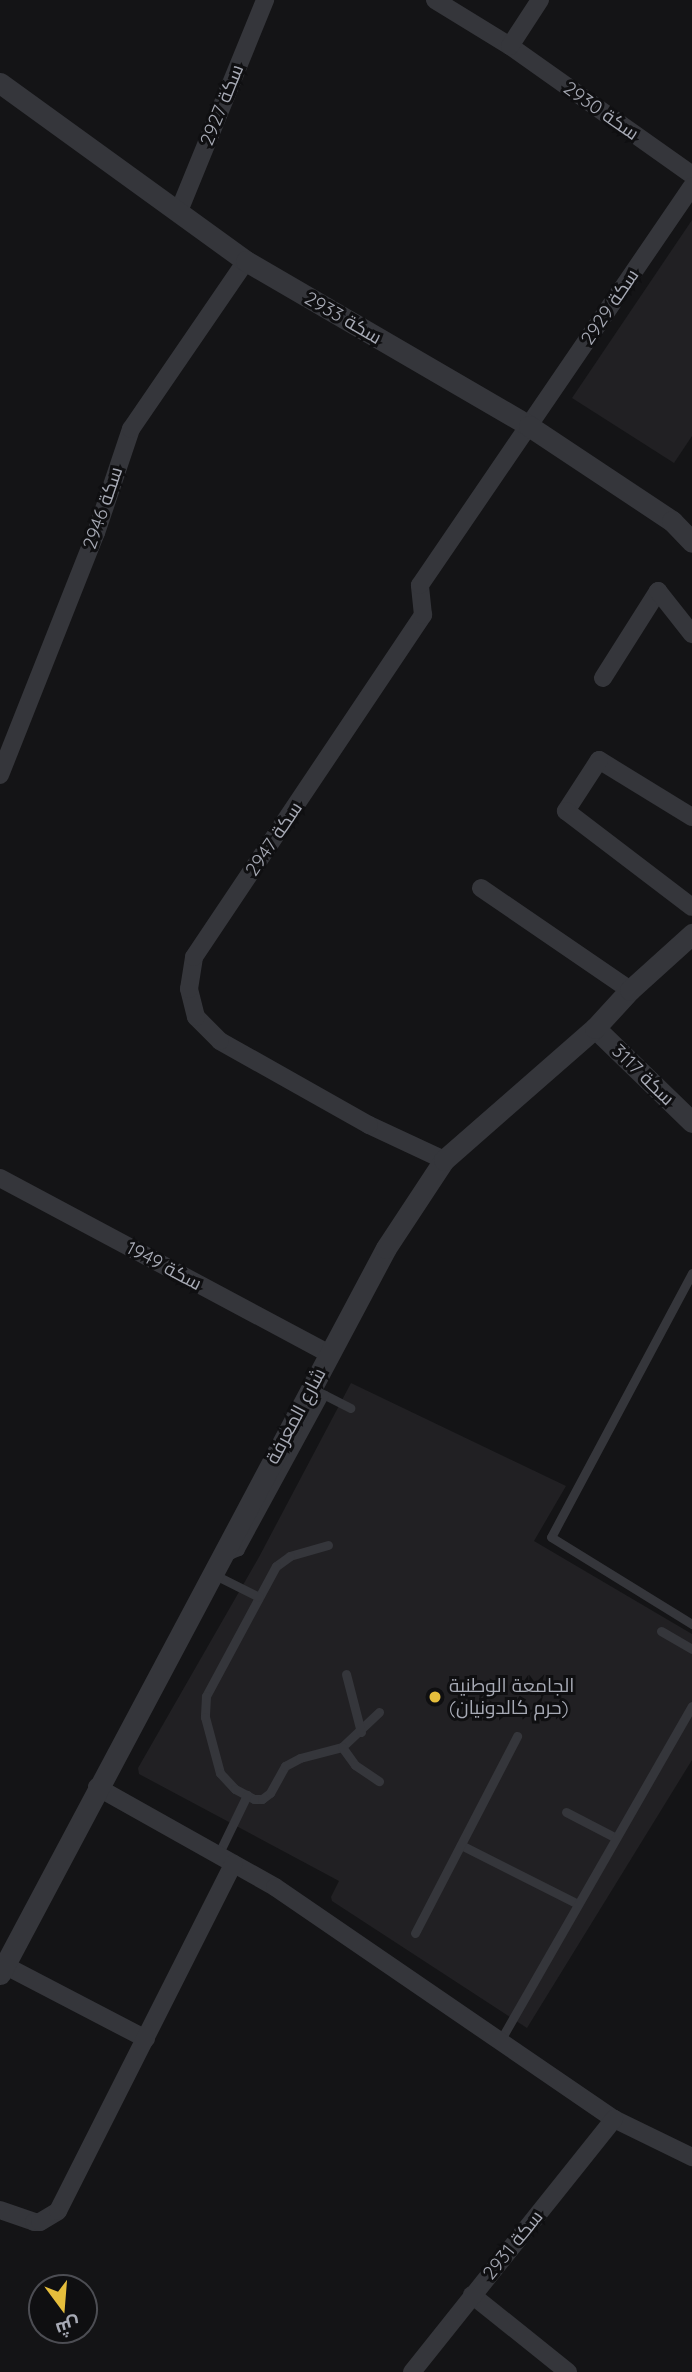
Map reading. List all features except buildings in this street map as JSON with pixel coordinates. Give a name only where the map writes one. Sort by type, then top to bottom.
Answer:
[{"type":"street","name":"سكة 2927","points":[[179,211],[265,0]]},
{"type":"street","name":"سكة 2930","points":[[435,0],[510,46],[692,175]]},
{"type":"street","points":[[510,46],[540,0]]},
{"type":"street","name":"سكة 2933","points":[[0,83],[246,261],[528,426],[672,521],[692,542]]},
{"type":"street","name":"سكة 2929","points":[[528,426],[692,187]]},
{"type":"street","name":"سكة 2946","points":[[0,775],[96,534],[131,429],[246,261]]},
{"type":"street","name":"سكة 2947","points":[[444,1160],[369,1125],[220,1041],[196,1017],[190,989],[194,957],[423,615],[420,585],[528,426]]},
{"type":"street","points":[[603,678],[657,591],[692,634]]},
{"type":"street","points":[[692,817],[599,760],[566,811],[692,907]]},
{"type":"street","points":[[481,888],[629,990]]},
{"type":"street","name":"شارع المعرفة","points":[[2,1970],[211,1573],[318,1391],[329,1354],[386,1248],[444,1160],[595,1028],[629,990],[692,934]]},
{"type":"street","name":"سكة 3117","points":[[595,1028],[692,1122]]},
{"type":"street","name":"سكة 1949","points":[[0,1178],[329,1354]]},
{"type":"street","points":[[97,1787],[275,1887],[614,2119],[692,2157]]},
{"type":"street","points":[[0,2210],[34,2222],[40,2222],[58,2211],[146,2039],[226,1859]]},
{"type":"street","points":[[2,1970],[146,2039]]},
{"type":"street","name":"سكة 2931","points":[[412,2372],[614,2119]]},
{"type":"street","points":[[472,2295],[568,2372]]},
{"type":"lane","points":[[692,1273],[551,1537],[692,1624]]},
{"type":"lane","points":[[318,1391],[350,1408]]},
{"type":"lane","points":[[328,1545],[280,1562],[259,1597],[205,1703],[205,1717],[220,1773],[229,1784],[247,1795],[258,1800],[266,1797],[280,1772],[292,1761],[342,1747],[361,1732],[379,1712]]},
{"type":"lane","points":[[211,1573],[259,1597]]},
{"type":"lane","points":[[661,1631],[692,1649]]},
{"type":"lane","points":[[345,1674],[361,1732]]},
{"type":"lane","points":[[500,2041],[692,1706]]},
{"type":"lane","points":[[415,1933],[517,1736]]},
{"type":"lane","points":[[342,1747],[355,1765],[379,1781]]},
{"type":"lane","points":[[226,1859],[247,1795]]},
{"type":"lane","points":[[566,1812],[616,1838]]},
{"type":"lane","points":[[461,1844],[578,1904]]},
{"type":"shaded area","points":[[692,220],[692,436],[674,463],[572,398]]},
{"type":"shaded area","name":"الجامعة الوطنية (حرم كالدونيان)","points":[[351,1383],[566,1486],[534,1541],[692,1634],[692,1760],[527,2028],[332,1901],[331,1897],[339,1881],[139,1774],[138,1768],[259,1557]]},
{"type":"place","name":"الجامعة الوطنية (حرم كالدونيان)","points":[[435,1697]]}]
